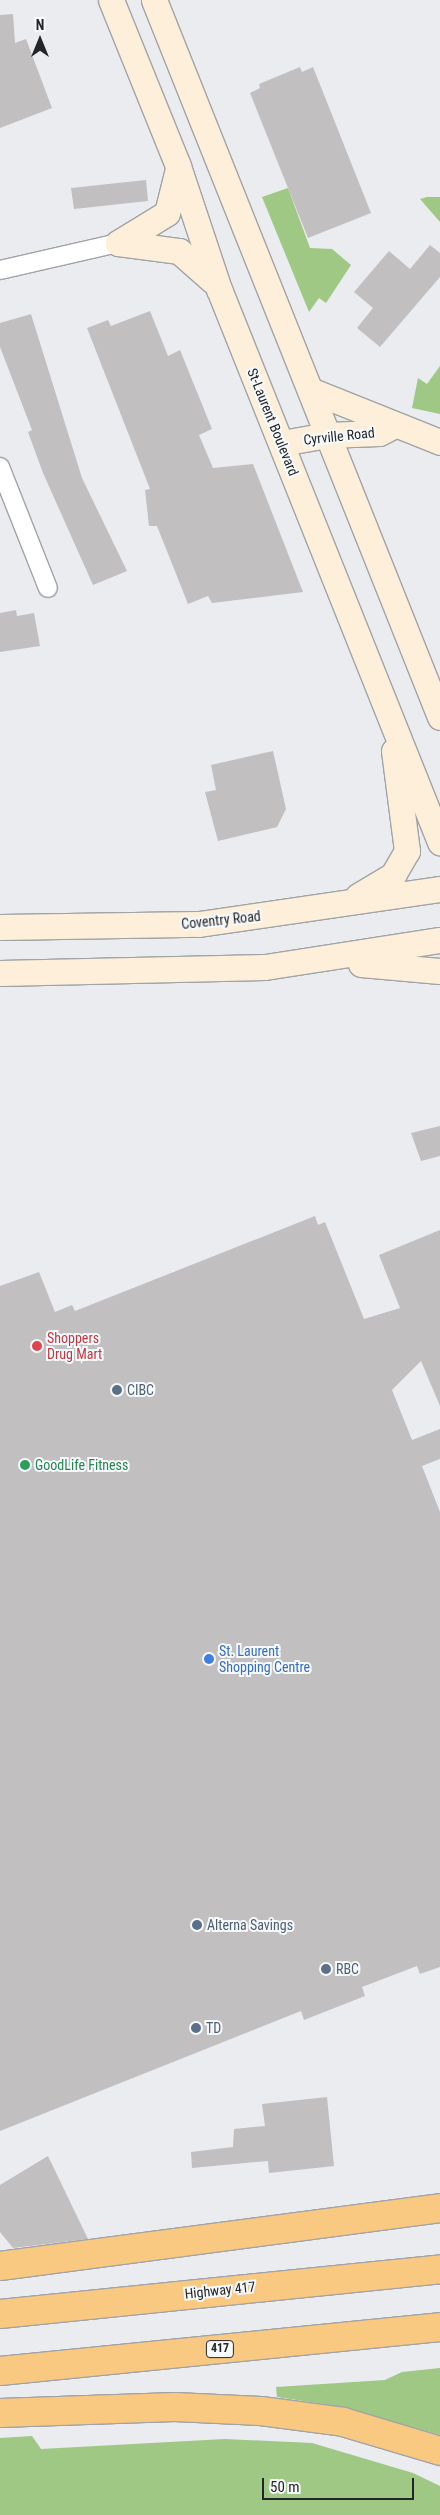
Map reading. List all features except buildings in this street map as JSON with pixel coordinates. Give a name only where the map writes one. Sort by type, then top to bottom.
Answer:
[{"type":"highway","points":[[0,2266],[440,2208]]},
{"type":"highway","name":"Highway 417","points":[[0,2314],[440,2268]]},
{"type":"highway","name":"417","points":[[0,2370],[440,2327]]},
{"type":"highway","points":[[0,2413],[175,2407],[261,2411],[343,2422],[440,2451]]},
{"type":"main road","name":"St-Laurent Boulevard","points":[[112,0],[178,166],[220,289],[440,842]]},
{"type":"main road","points":[[154,0],[440,717]]},
{"type":"main road","points":[[118,243],[167,213],[178,166]]},
{"type":"main road","points":[[118,243],[154,244],[188,255],[220,289]]},
{"type":"main road","name":"Cyrville Road","points":[[310,390],[440,442]]},
{"type":"main road","name":"Cyrville Road","points":[[282,443],[327,434],[361,436],[395,425]]},
{"type":"main road","points":[[285,913],[369,892],[405,860],[407,843],[387,707]]},
{"type":"main road","name":"Coventry Road","points":[[0,927],[199,924],[440,889]]},
{"type":"main road","points":[[0,973],[200,970],[314,961],[440,940]]},
{"type":"main road","points":[[314,961],[440,971]]},
{"type":"street","points":[[0,270],[118,243]]},
{"type":"street","points":[[0,467],[5,491],[48,588]]},
{"type":"green space","points":[[288,188],[310,248],[332,249],[351,265],[326,303],[319,298],[309,312],[262,197]]},
{"type":"green space","points":[[440,197],[440,222],[420,199]]},
{"type":"green space","points":[[440,366],[440,414],[412,408],[418,378],[427,384]]},
{"type":"green space","points":[[440,2368],[440,2435],[343,2407],[277,2397],[276,2387],[385,2380],[402,2372]]},
{"type":"green space","points":[[32,2436],[41,2449],[225,2439],[312,2443],[413,2473],[440,2486],[440,2515],[0,2515],[0,2438]]},
{"type":"place","name":"Shoppers Drug Mart","points":[[37,1346]]},
{"type":"place","name":"CIBC","points":[[117,1390]]},
{"type":"place","name":"GoodLife Fitness","points":[[25,1465]]},
{"type":"place","name":"St. Laurent Shopping Centre","points":[[209,1659]]},
{"type":"place","name":"Alterna Savings","points":[[197,1925]]},
{"type":"place","name":"RBC","points":[[326,1969]]},
{"type":"place","name":"TD","points":[[196,2028]]}]
